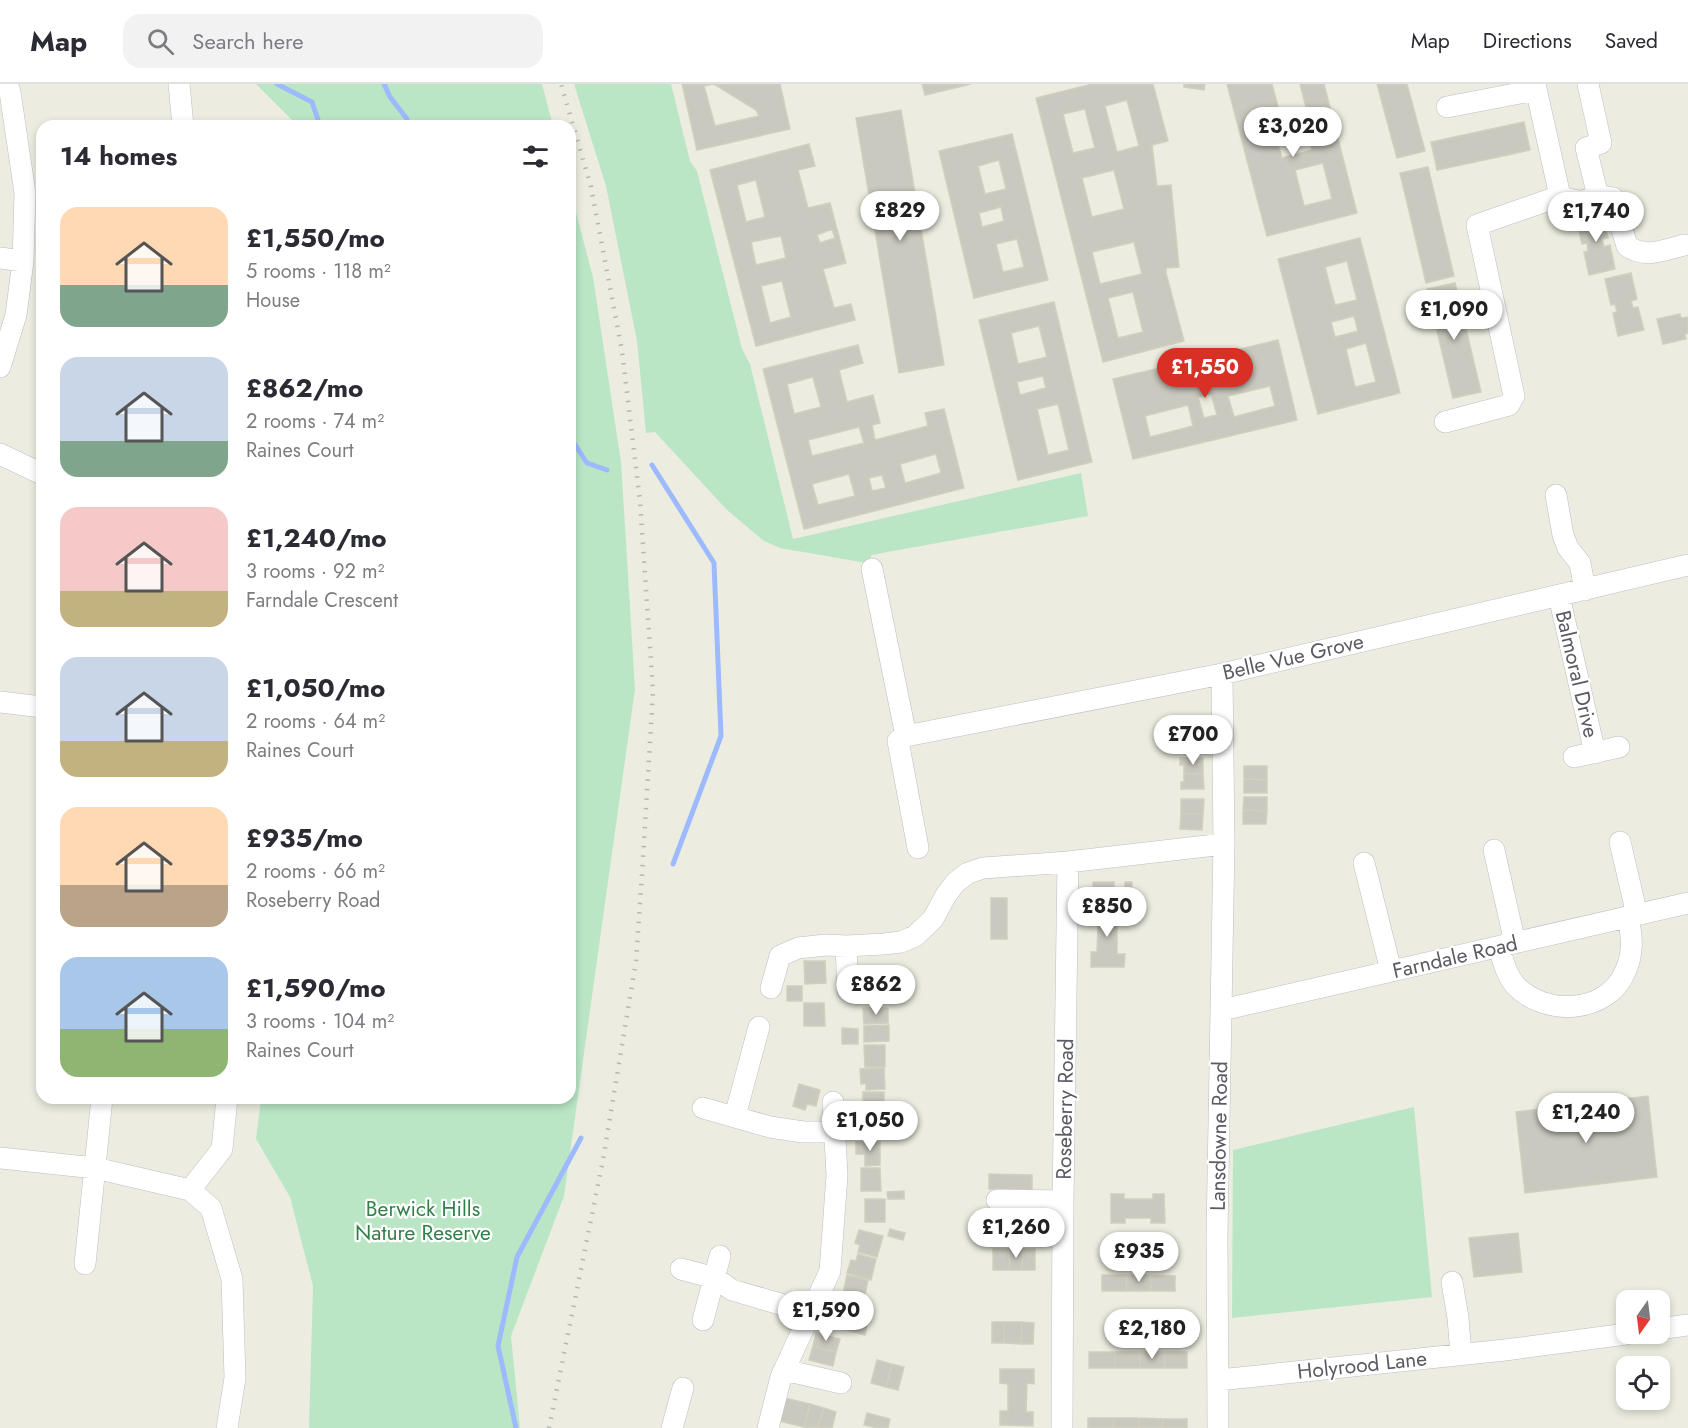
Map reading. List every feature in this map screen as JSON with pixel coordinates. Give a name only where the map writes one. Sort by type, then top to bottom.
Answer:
[{"type":"street","points":[[0,367],[16,315],[34,193],[7,84]]},
{"type":"street","points":[[178,84],[182,120]]},
{"type":"street","points":[[1588,84],[1601,143],[1587,148],[1598,196]]},
{"type":"street","points":[[1447,107],[1536,87],[1560,196]]},
{"type":"street","points":[[1444,422],[1509,405],[1515,396],[1477,225],[1560,196],[1575,202],[1591,200],[1598,196],[1613,198],[1627,246],[1634,251],[1648,254],[1684,245]]},
{"type":"street","points":[[0,258],[23,261]]},
{"type":"street","points":[[0,454],[36,471]]},
{"type":"street","points":[[1556,495],[1563,535],[1568,548],[1580,562],[1585,590]]},
{"type":"street","name":"Belle Vue Grove","points":[[902,739],[1222,674],[1688,565]]},
{"type":"street","points":[[872,569],[902,739],[918,848]]},
{"type":"street","name":"Balmoral Drive","points":[[1559,596],[1595,753]]},
{"type":"street","name":"Lansdowne Road","points":[[1218,1428],[1217,1234],[1224,844],[1222,674]]},
{"type":"street","points":[[0,702],[36,706]]},
{"type":"street","name":"Balmoral Drive","points":[[1574,757],[1619,747]]},
{"type":"street","points":[[1494,850],[1507,945],[1508,975],[1526,994],[1538,1002],[1551,1006],[1575,1006],[1587,1004],[1610,991],[1626,971],[1632,949],[1633,916],[1620,842]]},
{"type":"street","points":[[771,988],[780,956],[798,948],[901,942],[915,936],[933,920],[946,895],[956,882],[968,873],[983,868],[1068,862],[1224,844]]},
{"type":"street","name":"Roseberry Road","points":[[1062,1428],[1068,862]]},
{"type":"street","points":[[1364,864],[1390,972]]},
{"type":"street","name":"Farndale Road","points":[[1222,1010],[1688,903]]},
{"type":"street","points":[[846,946],[848,991]]},
{"type":"street","points":[[735,1116],[759,1027]]},
{"type":"street","points":[[768,1428],[781,1377],[830,1271],[837,1175],[832,1102]]},
{"type":"street","points":[[85,1264],[101,1104]]},
{"type":"street","points":[[190,1190],[222,1149],[226,1104]]},
{"type":"street","points":[[703,1108],[770,1127],[803,1132],[834,1132]]},
{"type":"street","points":[[0,1158],[95,1168],[190,1190],[210,1208],[232,1279],[235,1378],[227,1428]]},
{"type":"street","points":[[997,1200],[1063,1201]]},
{"type":"street","points":[[703,1320],[720,1256]]},
{"type":"street","points":[[681,1269],[715,1278],[732,1290],[811,1313]]},
{"type":"street","points":[[1452,1282],[1461,1354]]},
{"type":"street","points":[[1670,1327],[1688,1325]]},
{"type":"street","name":"Holyrood Lane","points":[[1219,1380],[1505,1350],[1616,1335]]},
{"type":"street","points":[[784,1370],[841,1383]]},
{"type":"street","points":[[674,1420],[683,1388]]},
{"type":"green space","points":[[256,84],[542,84],[551,120],[292,120]]},
{"type":"green space","points":[[574,84],[671,84],[690,161],[697,171],[742,349],[750,364],[793,539],[1081,473],[1088,516],[871,555],[872,564],[780,548],[764,541],[727,510],[655,432],[646,433],[637,341],[606,186]]},
{"type":"green space","name":"Berwick Hills Nature Reserve","points":[[576,213],[593,277],[621,462],[635,689],[564,1196],[511,1336],[520,1428],[309,1428],[313,1286],[290,1197],[256,1139],[260,1104],[576,1104]]},
{"type":"green space","points":[[1414,1107],[1432,1297],[1232,1318],[1233,1150]]},
{"type":"building","points":[[682,84],[714,84],[780,84],[790,129],[697,150]],"holes":[[[714,84],[756,110],[759,116],[715,126],[704,86]]]},
{"type":"building","points":[[922,84],[971,84],[925,95]]},
{"type":"building","points":[[1092,84],[1153,84],[1168,141],[1152,145],[1157,186],[1171,185],[1179,267],[1166,268],[1166,273],[1184,341],[1103,362],[1036,98]],"holes":[[[1127,100],[1139,146],[1117,152],[1105,106]],[[1085,109],[1095,148],[1073,153],[1063,114]],[[1114,170],[1124,209],[1092,217],[1082,178]],[[1134,242],[1142,274],[1100,284],[1092,252]],[[1133,292],[1143,332],[1118,338],[1108,298]]]},
{"type":"building","points":[[1184,84],[1205,84],[1204,90],[1184,87]]},
{"type":"building","points":[[1227,84],[1272,84],[1282,122],[1308,115],[1300,84],[1324,84],[1357,213],[1267,236]],"holes":[[[1308,133],[1312,150],[1282,158],[1277,141]],[[1323,163],[1332,199],[1304,206],[1295,170]]]},
{"type":"building","points":[[1377,84],[1407,84],[1425,151],[1397,158]]},
{"type":"building","points":[[901,110],[944,365],[899,373],[856,118]]},
{"type":"building","points":[[1524,122],[1530,150],[1437,170],[1431,142]]},
{"type":"building","points":[[1012,134],[1048,280],[974,298],[939,151]],"holes":[[[999,160],[1006,189],[985,194],[978,166]],[[1001,207],[1004,221],[982,227],[979,213]],[[1017,239],[1024,267],[1003,272],[996,244]]]},
{"type":"building","points":[[809,144],[815,166],[798,170],[808,208],[830,203],[846,263],[823,269],[834,308],[851,304],[855,320],[756,346],[710,170]],"holes":[[[756,180],[765,217],[746,222],[737,185]],[[832,229],[835,238],[820,243],[817,235]],[[781,236],[786,258],[756,265],[751,242]],[[782,281],[791,317],[770,323],[761,286]]]},
{"type":"building","points":[[1428,167],[1454,276],[1426,283],[1400,173]]},
{"type":"building","points":[[1602,212],[1608,238],[1602,239],[1604,247],[1610,245],[1615,269],[1589,275],[1584,252],[1588,251],[1587,243],[1582,244],[1576,218]]},
{"type":"building","points":[[1360,238],[1400,393],[1318,414],[1278,259]],"holes":[[[1347,261],[1357,300],[1335,305],[1325,267]],[[1354,316],[1358,331],[1335,337],[1331,322]],[[1366,343],[1376,382],[1355,387],[1346,349]]]},
{"type":"building","points":[[1631,273],[1637,299],[1631,301],[1633,308],[1638,307],[1644,330],[1618,336],[1613,313],[1617,312],[1615,304],[1611,305],[1605,279]]},
{"type":"building","points":[[1455,283],[1481,392],[1453,398],[1427,289]]},
{"type":"building","points":[[1054,302],[1092,462],[1018,480],[979,320]],"holes":[[[1039,326],[1047,357],[1018,364],[1011,333]],[[1043,376],[1046,388],[1020,395],[1017,382]],[[1058,404],[1069,450],[1048,455],[1037,409]]]},
{"type":"building","points":[[1680,314],[1681,318],[1688,317],[1686,339],[1663,344],[1657,319]]},
{"type":"building","points":[[1278,340],[1297,420],[1133,459],[1113,379]],"holes":[[[1270,386],[1275,406],[1234,417],[1228,396]],[[1211,394],[1217,415],[1204,418],[1198,397]],[[1188,405],[1193,426],[1150,437],[1145,416]]]},
{"type":"building","points":[[858,345],[863,363],[839,370],[847,402],[873,395],[880,423],[872,425],[875,440],[928,426],[925,413],[944,409],[964,488],[804,529],[763,369]],"holes":[[[813,377],[821,407],[794,414],[787,384]],[[859,427],[864,443],[812,456],[808,440]],[[936,454],[941,473],[905,483],[900,464]],[[849,474],[855,496],[818,505],[812,484]],[[882,475],[886,488],[872,491],[869,478]]]},
{"type":"building","points":[[1180,758],[1203,758],[1203,774],[1184,774],[1184,765],[1180,765]]},
{"type":"building","points":[[1244,766],[1267,766],[1267,780],[1244,779]]},
{"type":"building","points":[[1184,774],[1203,774],[1204,789],[1181,789]]},
{"type":"building","points":[[1244,779],[1267,780],[1267,793],[1244,793]]},
{"type":"building","points":[[1244,797],[1267,797],[1267,811],[1243,810]]},
{"type":"building","points":[[1181,799],[1204,799],[1203,814],[1181,814]]},
{"type":"building","points":[[1243,810],[1267,811],[1266,824],[1243,824]]},
{"type":"building","points":[[1181,814],[1203,814],[1202,830],[1180,829]]},
{"type":"building","points":[[1093,882],[1114,882],[1114,896],[1093,896]]},
{"type":"building","points":[[1125,882],[1132,882],[1132,896],[1125,896]]},
{"type":"building","points":[[991,898],[1007,898],[1007,939],[991,939]]},
{"type":"building","points":[[1089,909],[1124,909],[1124,924],[1117,924],[1117,954],[1125,954],[1124,967],[1091,967],[1091,952],[1097,952],[1098,925],[1089,924]]},
{"type":"building","points":[[804,961],[825,961],[826,983],[805,984]]},
{"type":"building","points":[[787,986],[802,986],[802,1001],[787,1001]]},
{"type":"building","points":[[804,1003],[824,1003],[825,1026],[804,1026]]},
{"type":"building","points":[[863,1008],[888,1008],[888,1023],[864,1024]]},
{"type":"building","points":[[889,1025],[889,1041],[864,1042],[864,1026]]},
{"type":"building","points":[[842,1028],[858,1029],[858,1044],[842,1044]]},
{"type":"building","points":[[864,1045],[885,1045],[885,1067],[865,1067]]},
{"type":"building","points":[[884,1068],[885,1089],[866,1090],[866,1083],[861,1084],[860,1069]]},
{"type":"building","points":[[799,1084],[820,1090],[816,1106],[807,1104],[805,1110],[793,1106]]},
{"type":"building","points":[[863,1092],[884,1092],[884,1114],[863,1115]]},
{"type":"building","points":[[1648,1096],[1657,1177],[1525,1193],[1516,1112]]},
{"type":"building","points":[[853,1117],[877,1117],[878,1138],[860,1138],[859,1132],[853,1132]]},
{"type":"building","points":[[856,1142],[880,1142],[880,1165],[865,1166],[865,1154],[856,1154]]},
{"type":"building","points":[[861,1168],[880,1168],[881,1191],[861,1191]]},
{"type":"building","points":[[989,1174],[1032,1175],[1032,1190],[989,1189]]},
{"type":"building","points":[[904,1191],[904,1199],[888,1199],[887,1192]]},
{"type":"building","points":[[1111,1194],[1124,1194],[1124,1199],[1153,1199],[1153,1194],[1164,1194],[1165,1223],[1151,1223],[1151,1218],[1125,1218],[1125,1223],[1111,1223]]},
{"type":"building","points":[[865,1199],[885,1199],[885,1222],[865,1222]]},
{"type":"building","points":[[989,1211],[1032,1212],[1032,1227],[989,1227]]},
{"type":"building","points":[[890,1229],[905,1233],[903,1240],[888,1236]]},
{"type":"building","points":[[859,1230],[883,1236],[877,1257],[858,1252],[860,1245],[855,1243]]},
{"type":"building","points":[[1518,1233],[1522,1272],[1474,1277],[1469,1238]]},
{"type":"building","points":[[993,1249],[1009,1249],[1009,1270],[993,1270]]},
{"type":"building","points":[[1009,1249],[1023,1249],[1022,1270],[1009,1270]]},
{"type":"building","points":[[1023,1249],[1035,1249],[1035,1270],[1022,1270]]},
{"type":"building","points":[[858,1254],[876,1259],[871,1280],[847,1273],[851,1260],[856,1261]]},
{"type":"building","points":[[847,1275],[868,1280],[864,1299],[843,1294]]},
{"type":"building","points":[[1102,1275],[1127,1275],[1126,1291],[1102,1291]]},
{"type":"building","points":[[1127,1275],[1151,1275],[1151,1291],[1126,1291]]},
{"type":"building","points":[[1151,1275],[1175,1276],[1175,1291],[1151,1291]]},
{"type":"building","points":[[848,1301],[872,1306],[868,1321],[845,1315]]},
{"type":"building","points":[[845,1315],[868,1321],[865,1335],[841,1328]]},
{"type":"building","points":[[992,1322],[1004,1322],[1004,1343],[992,1343]]},
{"type":"building","points":[[1004,1322],[1022,1322],[1021,1344],[1004,1343]]},
{"type":"building","points":[[1022,1322],[1034,1323],[1033,1344],[1021,1344]]},
{"type":"building","points":[[816,1333],[840,1339],[836,1352],[813,1346]]},
{"type":"building","points":[[813,1346],[836,1352],[833,1366],[809,1360]]},
{"type":"building","points":[[1089,1352],[1115,1352],[1115,1368],[1089,1368]]},
{"type":"building","points":[[1115,1352],[1139,1352],[1140,1368],[1115,1368]]},
{"type":"building","points":[[1139,1352],[1165,1352],[1165,1368],[1140,1368]]},
{"type":"building","points":[[1165,1352],[1187,1352],[1187,1368],[1165,1368]]},
{"type":"building","points":[[877,1360],[892,1364],[886,1387],[871,1383]]},
{"type":"building","points":[[892,1364],[904,1367],[898,1390],[886,1387]]},
{"type":"building","points":[[1000,1369],[1034,1369],[1034,1384],[1027,1383],[1026,1412],[1033,1412],[1033,1426],[1000,1425],[1000,1411],[1008,1411],[1008,1384],[1000,1383]]},
{"type":"building","points":[[785,1398],[810,1404],[804,1427],[779,1421]]},
{"type":"building","points":[[810,1404],[824,1408],[818,1428],[804,1427]]},
{"type":"building","points":[[824,1408],[836,1412],[832,1428],[818,1428]]},
{"type":"building","points":[[867,1413],[890,1419],[888,1428],[864,1425]]},
{"type":"building","points":[[1088,1418],[1114,1418],[1113,1428],[1088,1428]]},
{"type":"building","points":[[1114,1418],[1139,1418],[1139,1428],[1113,1428]]},
{"type":"building","points":[[1139,1418],[1163,1419],[1162,1428],[1139,1428]]},
{"type":"building","points":[[1163,1419],[1187,1419],[1187,1428],[1162,1428]]},
{"type":"waterway","points":[[277,84],[312,102],[318,120]]},
{"type":"waterway","points":[[384,84],[390,97],[407,120]]},
{"type":"waterway","points":[[576,446],[587,463],[607,470]]},
{"type":"waterway","points":[[652,465],[714,563],[721,736],[673,864]]},
{"type":"waterway","points":[[516,1428],[498,1346],[517,1257],[581,1138]]},
{"type":"railway","points":[[561,84],[571,120]]},
{"type":"railway","points":[[549,1428],[603,1160],[636,961],[653,692],[640,501],[622,351],[591,187],[576,136]]}]
